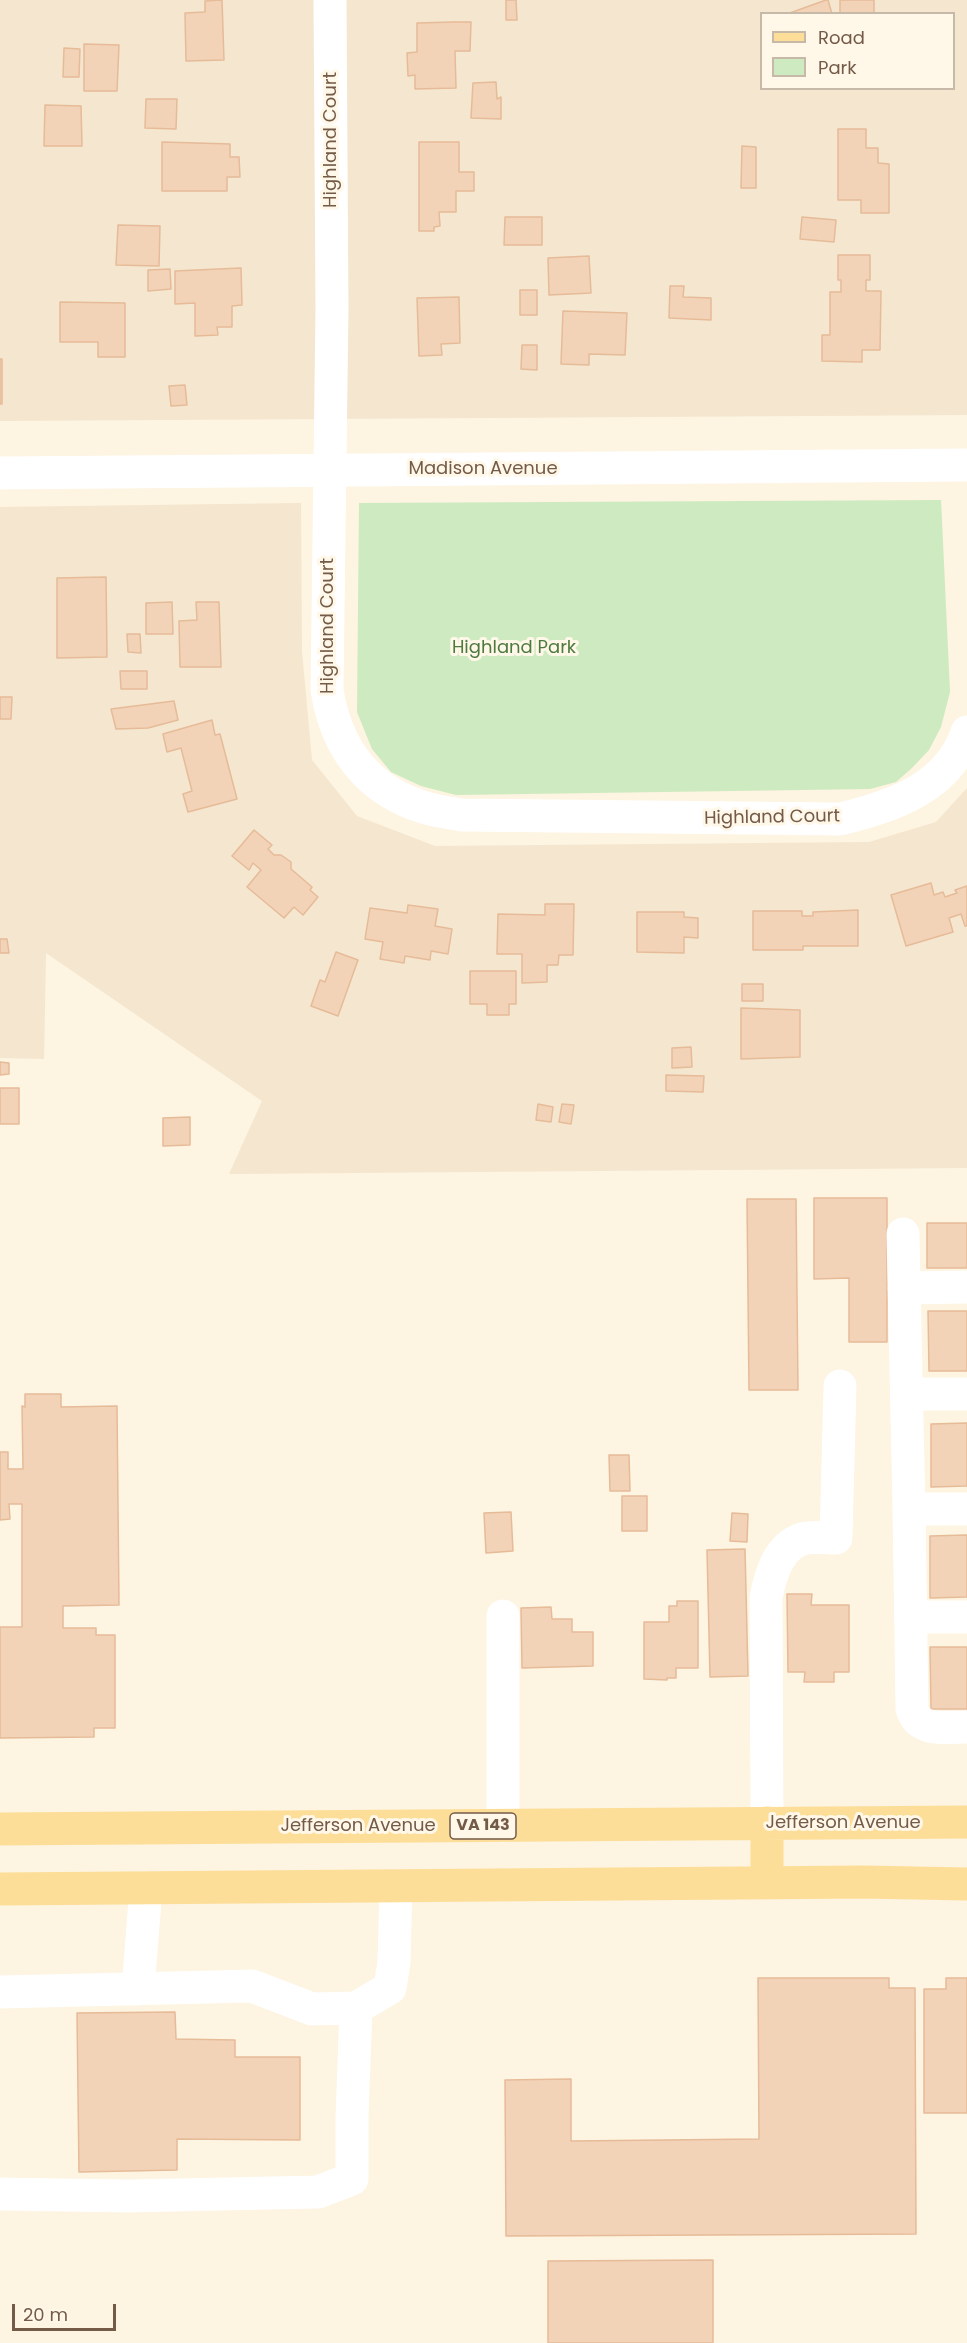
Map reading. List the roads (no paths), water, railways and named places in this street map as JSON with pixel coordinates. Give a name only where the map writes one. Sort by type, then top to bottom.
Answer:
[{"type":"main road","name":"Jefferson Avenue","points":[[0,1829],[967,1822]]},
{"type":"main road","points":[[767,1823],[767,1883]]},
{"type":"main road","points":[[0,1889],[767,1883],[967,1884]]},
{"type":"street","name":"Highland Court","points":[[330,0],[332,297],[327,690],[330,709],[339,736],[354,761],[374,782],[390,793],[425,808],[462,815],[840,819],[880,810],[913,796],[934,780],[952,760],[967,732]]},
{"type":"street","name":"Madison Avenue","points":[[0,473],[967,465]]},
{"type":"street","points":[[903,1234],[912,1708],[915,1718],[925,1725],[937,1728],[967,1727]]},
{"type":"street","points":[[904,1288],[967,1287]]},
{"type":"street","points":[[767,1823],[766,1598],[774,1568],[786,1548],[803,1539],[836,1538],[840,1386]]},
{"type":"street","points":[[907,1394],[967,1394]]},
{"type":"street","points":[[909,1509],[967,1509]]},
{"type":"street","points":[[502,1826],[503,1616]]},
{"type":"street","points":[[911,1617],[967,1617]]},
{"type":"street","points":[[0,1992],[252,1986],[312,2009],[356,2008],[390,1988],[394,1962],[396,1886]]},
{"type":"street","points":[[138,1989],[146,1887]]},
{"type":"street","points":[[0,2194],[128,2196],[318,2192],[352,2179],[356,2008]]},
{"type":"park label","name":"Highland Park","points":[[514,648]]}]
